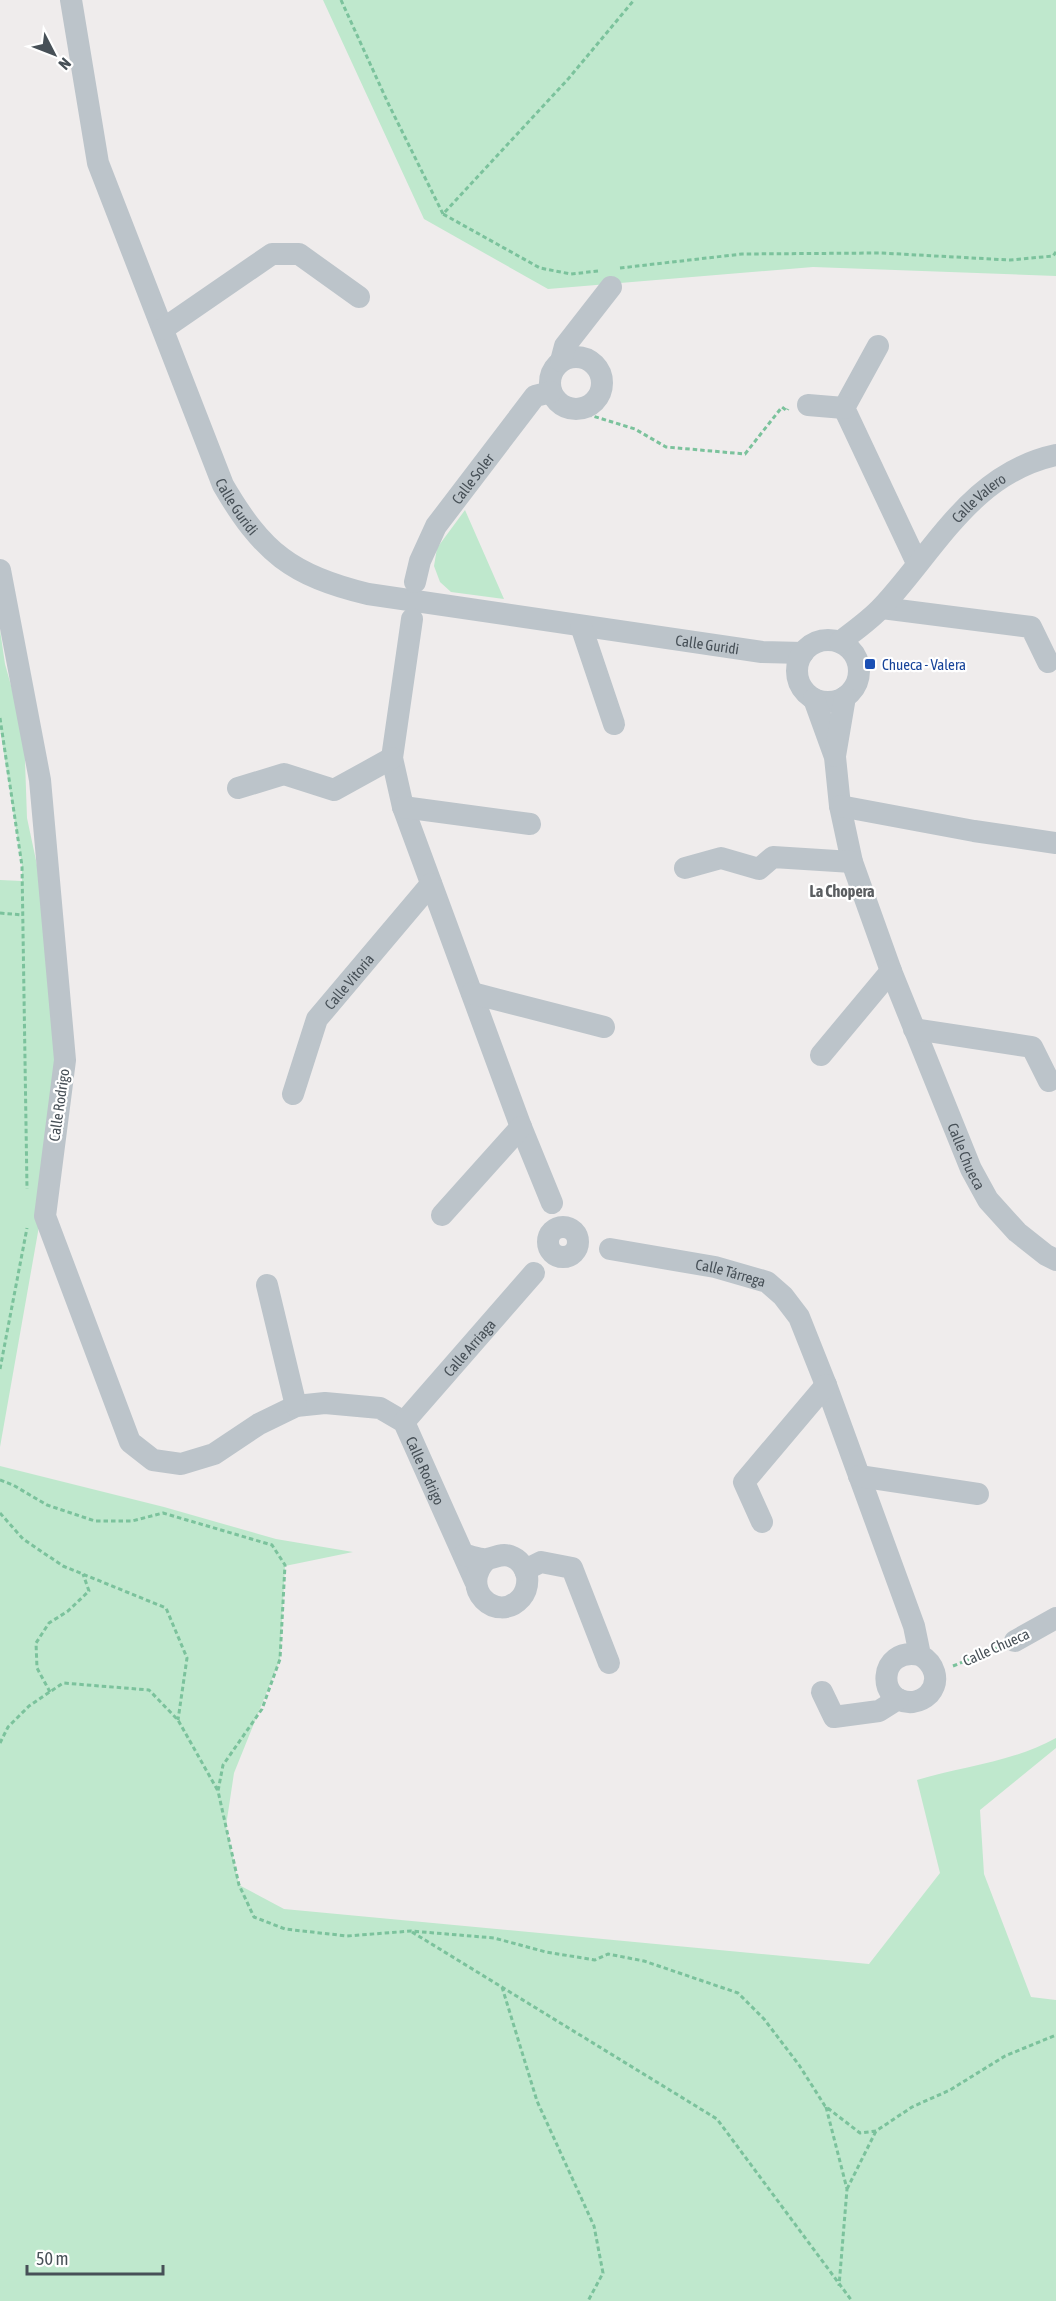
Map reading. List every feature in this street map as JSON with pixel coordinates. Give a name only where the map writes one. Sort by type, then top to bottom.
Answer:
[{"type":"street","name":"Calle Guridi","points":[[72,0],[98,163],[223,485],[241,517],[261,541],[303,572],[337,586],[368,594],[762,652],[802,653]]},
{"type":"street","points":[[163,329],[272,254],[299,254],[359,297]]},
{"type":"street","points":[[561,361],[571,357],[581,357],[590,361],[597,368],[602,377],[602,387],[599,396],[592,404],[583,409],[573,410],[564,407],[556,401],[549,382],[552,372],[561,361],[565,346],[611,275]]},
{"type":"street","points":[[844,408],[878,346]]},
{"type":"street","name":"Calle Soler","points":[[415,582],[420,561],[436,526],[535,396],[551,392]]},
{"type":"street","points":[[808,405],[844,408]]},
{"type":"street","points":[[844,408],[917,563]]},
{"type":"street","name":"Calle Valero","points":[[840,642],[882,608],[917,563],[976,496],[1005,474],[1056,455]]},
{"type":"street","name":"Calle Rodrigo","points":[[0,570],[40,780],[65,1060],[45,1216],[130,1442],[153,1460],[182,1464],[214,1454],[259,1424],[296,1406],[325,1403],[380,1408],[404,1422],[464,1555],[477,1591],[483,1599],[491,1605],[501,1607],[519,1600],[525,1592],[528,1581],[525,1570]]},
{"type":"street","points":[[415,582],[428,588],[432,602],[426,615],[412,619],[401,614],[396,597],[400,589],[415,582]]},
{"type":"street","points":[[882,608],[1031,627],[1048,662]]},
{"type":"street","name":"Calle Valero","points":[[858,662],[882,608]]},
{"type":"street","points":[[412,619],[392,758],[403,807],[521,1127],[552,1203],[563,1241]]},
{"type":"street","points":[[582,626],[614,724]]},
{"type":"street","points":[[832,640],[840,642],[848,647],[858,662],[857,682],[853,690],[835,702],[814,699],[801,688],[798,680],[797,670],[802,653],[816,643],[832,640]]},
{"type":"street","name":"Calle Guridi","points":[[762,652],[798,680]]},
{"type":"street","name":"Calle Chueca","points":[[835,758],[845,697]]},
{"type":"street","name":"Calle Chueca","points":[[814,699],[835,758],[840,806],[852,862],[891,971],[971,1169],[988,1200],[1017,1232],[1056,1260]]},
{"type":"street","points":[[238,788],[284,774],[334,790],[392,758]]},
{"type":"street","points":[[840,806],[974,831],[1056,843]]},
{"type":"street","points":[[403,807],[530,825]]},
{"type":"street","points":[[685,868],[721,858],[759,869],[773,857],[852,862]]},
{"type":"street","name":"Calle Vitoria","points":[[293,1094],[317,1019],[431,884]]},
{"type":"street","points":[[821,1055],[891,971]]},
{"type":"street","points":[[472,993],[604,1027]]},
{"type":"street","points":[[914,1029],[1032,1047],[1049,1081]]},
{"type":"street","points":[[442,1215],[521,1127]]},
{"type":"street","name":"Calle Tárrega","points":[[563,1241],[715,1268],[767,1282],[783,1296],[798,1317],[826,1385],[914,1626],[920,1655],[927,1659],[935,1673]]},
{"type":"street","name":"Calle Arriaga","points":[[404,1422],[563,1241]]},
{"type":"street","points":[[267,1285],[296,1406]]},
{"type":"street","points":[[762,1522],[744,1482],[826,1385]]},
{"type":"street","points":[[859,1476],[978,1494]]},
{"type":"street","points":[[464,1555],[487,1559]]},
{"type":"street","points":[[475,1581],[481,1565],[487,1559],[497,1555],[509,1556],[518,1561],[525,1570],[542,1562],[572,1568],[609,1663]]},
{"type":"street","name":"Calle Chueca","points":[[1015,1641],[1056,1617]]},
{"type":"street","points":[[920,1655],[902,1654],[894,1659],[888,1667],[886,1676],[891,1693],[907,1702],[916,1702],[925,1698],[935,1682],[935,1673]]},
{"type":"street","points":[[822,1692],[834,1717],[879,1711],[898,1699]]},
{"type":"path","points":[[341,0],[388,103],[443,214],[540,268],[570,274],[611,275],[742,254],[881,253],[1010,260],[1053,255],[1056,252]]},
{"type":"path","points":[[443,214],[569,78],[634,0]]},
{"type":"path","points":[[573,410],[635,429],[666,447],[745,453],[782,407],[787,411],[791,405],[808,405]]},
{"type":"path","points":[[0,718],[22,866],[27,1200]]},
{"type":"path","points":[[0,913],[22,915]]},
{"type":"path","points":[[0,1369],[27,1235],[27,1223]]},
{"type":"path","points":[[0,1480],[47,1505],[95,1521],[132,1521],[163,1513],[273,1545],[285,1565],[280,1659],[262,1709],[223,1765],[218,1791]]},
{"type":"path","points":[[0,1513],[23,1539],[63,1566],[166,1608],[187,1658],[178,1720]]},
{"type":"path","points":[[50,1692],[37,1668],[36,1644],[49,1623],[68,1611],[89,1591],[83,1574]]},
{"type":"path","name":"Calle Chueca","points":[[935,1673],[1015,1641]]},
{"type":"path","points":[[0,1743],[8,1727],[29,1706],[63,1683],[149,1690],[178,1720],[218,1791],[239,1885],[254,1917],[285,1929],[347,1936],[411,1931],[494,1938],[546,1952],[596,1960],[608,1954],[644,1961],[738,1993],[765,2019],[799,2065],[825,2106],[847,2189],[839,2286]]},
{"type":"path","points":[[411,1931],[717,2119],[852,2301]]},
{"type":"path","points":[[502,1987],[537,2101],[594,2226],[603,2273],[588,2301]]},
{"type":"path","points":[[825,2106],[860,2133],[876,2131],[912,2107],[950,2090],[1005,2056],[1056,2035]]},
{"type":"path","points":[[847,2189],[876,2131]]},
{"type":"green space","points":[[323,0],[1056,0],[1056,276],[813,267],[548,289],[424,219]]},
{"type":"green space","points":[[465,510],[504,599],[451,592],[440,582],[434,566],[437,548]]},
{"type":"green space","points":[[0,630],[5,664],[24,732],[27,818],[44,898],[55,1063],[38,1232],[0,1447],[0,880],[22,881],[22,866],[0,729]]},
{"type":"green space","points":[[0,1466],[164,1507],[276,1539],[353,1552],[285,1566],[280,1659],[234,1773],[226,1826],[239,1885],[284,1909],[869,1964],[940,1873],[917,1780],[1023,1753],[1056,1738],[1056,1748],[980,1810],[984,1874],[1031,1997],[1056,2000],[1056,2301],[0,2301]]},
{"type":"place","name":"Chueca - Valera","points":[[870,664]]},
{"type":"district","name":"La Chopera","points":[[842,891]]}]
